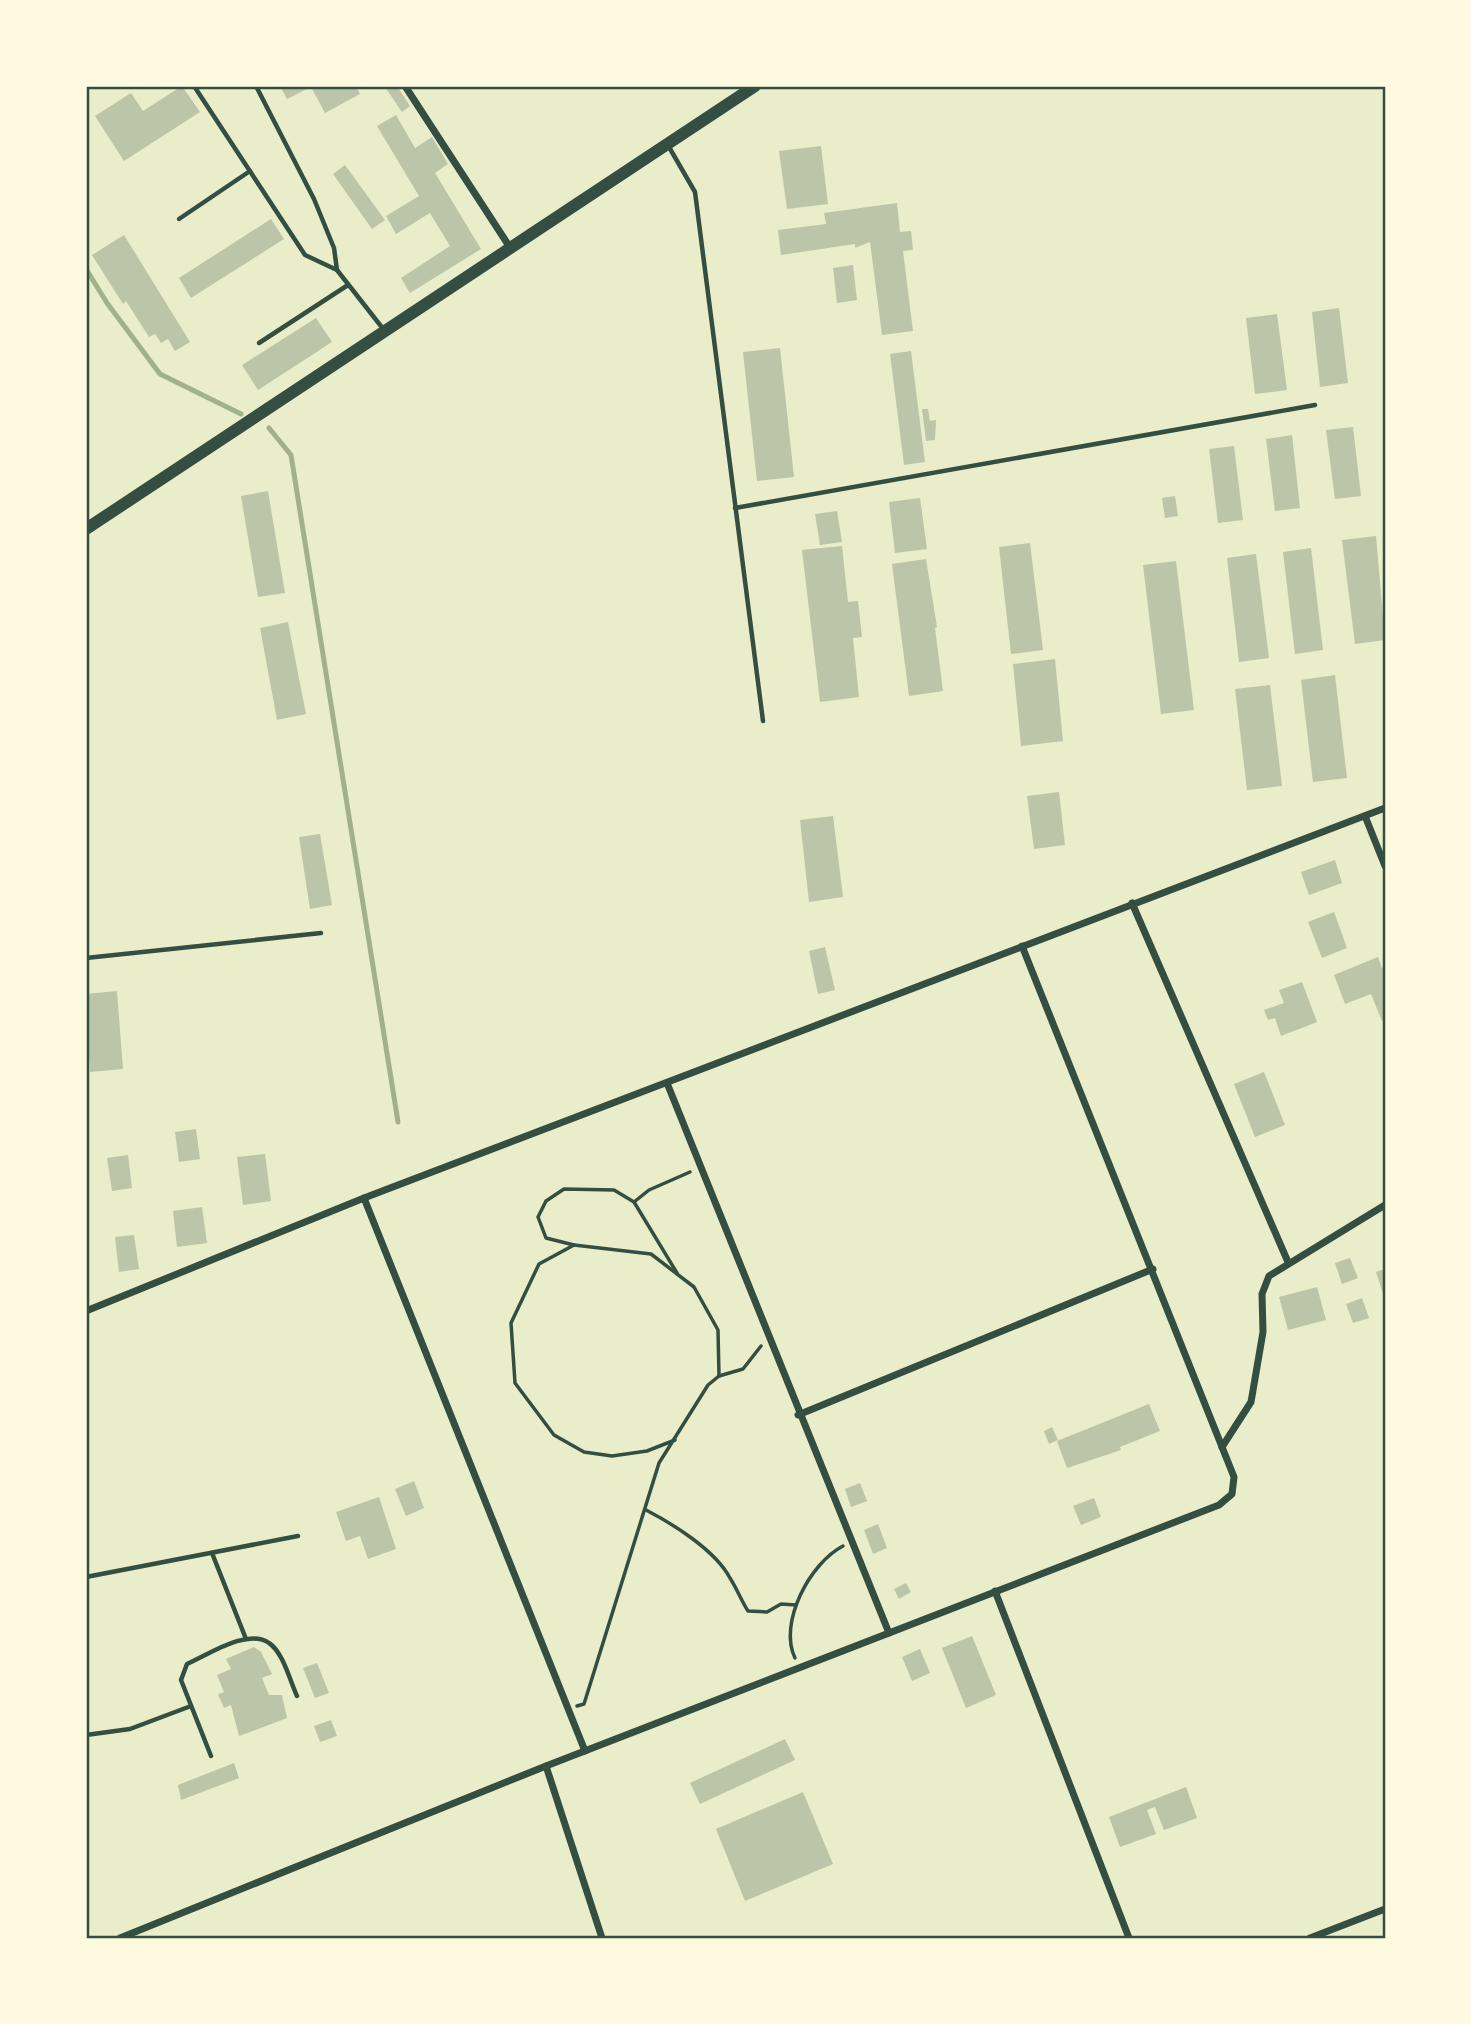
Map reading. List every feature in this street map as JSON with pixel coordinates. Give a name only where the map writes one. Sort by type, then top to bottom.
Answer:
[{"type":"main road","points":[[86,529],[509,246],[755,86]]},
{"type":"street","points":[[405,86],[509,246]]},
{"type":"street","points":[[86,1311],[365,1198],[1385,808]]},
{"type":"street","points":[[1365,816],[1385,866]]},
{"type":"street","points":[[1132,903],[1288,1262]]},
{"type":"street","points":[[120,1938],[546,1766],[1219,1505],[1232,1494],[1234,1477],[1022,946]]},
{"type":"street","points":[[667,1083],[798,1415],[889,1633]]},
{"type":"street","points":[[365,1198],[585,1751]]},
{"type":"street","points":[[1222,1447],[1251,1402],[1263,1332],[1262,1294],[1269,1276],[1385,1205]]},
{"type":"street","points":[[798,1415],[1153,1269]]},
{"type":"street","points":[[995,1591],[1129,1938]]},
{"type":"street","points":[[546,1766],[602,1938]]},
{"type":"street","points":[[1310,1938],[1385,1909]]},
{"type":"lane","points":[[194,86],[305,255],[337,270]]},
{"type":"lane","points":[[256,86],[314,199],[334,248],[337,270],[384,331]]},
{"type":"lane","points":[[667,143],[695,192],[763,721]]},
{"type":"lane","points":[[179,219],[250,171]]},
{"type":"lane","points":[[259,343],[348,285]]},
{"type":"lane","points":[[735,509],[1315,405]]},
{"type":"lane","points":[[86,958],[321,933]]},
{"type":"lane","points":[[86,1577],[298,1536]]},
{"type":"lane","points":[[212,1553],[246,1639]]},
{"type":"lane","points":[[211,1756],[181,1680],[187,1664],[246,1639],[270,1643],[297,1696]]},
{"type":"lane","points":[[86,1735],[130,1729],[191,1706]]},
{"type":"path","points":[[634,1202],[649,1190],[702,1167]]},
{"type":"path","points":[[678,1276],[634,1202],[614,1190],[564,1189],[547,1201],[538,1217],[546,1238],[574,1245],[651,1254],[678,1276],[694,1287],[718,1330],[719,1376]]},
{"type":"path","points":[[574,1245],[539,1264],[511,1323],[515,1383],[554,1435],[584,1452],[612,1456],[647,1451],[675,1440]]},
{"type":"path","points":[[569,1709],[584,1703],[659,1463],[708,1385],[719,1376],[743,1369],[762,1344],[769,1340]]},
{"type":"path","points":[[645,1510],[678,1527],[713,1558],[730,1576],[748,1611],[767,1612],[780,1604],[796,1605]]},
{"type":"path","points":[[800,1668],[789,1647],[790,1617],[803,1590],[832,1552],[851,1542]]},
{"type":"building","points":[[182,86],[200,112],[124,161],[95,116],[131,93],[143,111]]},
{"type":"building","points":[[280,86],[356,86],[360,94],[325,113],[311,87],[287,99]]},
{"type":"building","points":[[397,86],[410,106],[402,112],[385,87]]},
{"type":"building","points":[[396,115],[415,148],[432,137],[448,164],[435,173],[481,249],[410,293],[401,278],[450,246],[430,213],[396,234],[386,216],[419,196],[377,126]]},
{"type":"building","points":[[821,146],[828,204],[787,209],[779,151]]},
{"type":"building","points":[[345,165],[385,220],[372,229],[333,174]]},
{"type":"building","points":[[897,203],[900,232],[911,231],[913,250],[903,251],[913,331],[882,335],[870,242],[855,248],[855,244],[781,255],[778,230],[826,224],[824,213]]},
{"type":"building","points":[[271,219],[284,239],[191,298],[179,278]]},
{"type":"building","points":[[124,235],[190,342],[175,351],[168,339],[161,343],[155,334],[149,337],[126,301],[123,304],[92,255]]},
{"type":"building","points":[[853,265],[857,300],[837,303],[833,268]]},
{"type":"building","points":[[1339,308],[1348,383],[1320,387],[1312,312]]},
{"type":"building","points":[[1277,314],[1287,390],[1255,394],[1246,318]]},
{"type":"building","points":[[316,318],[332,342],[258,390],[242,365]]},
{"type":"building","points":[[780,348],[794,477],[757,481],[743,352]]},
{"type":"building","points":[[911,351],[925,462],[904,465],[890,354]]},
{"type":"building","points":[[922,409],[928,409],[930,421],[936,420],[935,440],[926,441]]},
{"type":"building","points":[[1353,427],[1361,496],[1335,499],[1326,430]]},
{"type":"building","points":[[1292,435],[1300,508],[1275,511],[1266,439]]},
{"type":"building","points":[[1234,446],[1243,520],[1218,523],[1209,449]]},
{"type":"building","points":[[268,491],[285,593],[258,597],[241,496]]},
{"type":"building","points":[[1175,496],[1178,516],[1165,518],[1162,498]]},
{"type":"building","points":[[920,498],[927,549],[895,553],[889,502]]},
{"type":"building","points":[[837,511],[842,542],[820,545],[815,514]]},
{"type":"building","points":[[1376,536],[1385,640],[1355,644],[1342,540]]},
{"type":"building","points":[[1030,543],[1043,650],[1011,654],[999,547]]},
{"type":"building","points":[[842,546],[848,602],[858,601],[862,637],[853,638],[859,697],[820,702],[802,550]]},
{"type":"building","points":[[1311,548],[1323,650],[1295,654],[1283,552]]},
{"type":"building","points":[[1256,554],[1269,658],[1239,662],[1227,558]]},
{"type":"building","points":[[926,559],[937,627],[943,691],[909,696],[892,564]]},
{"type":"building","points":[[1176,561],[1194,710],[1161,714],[1143,565]]},
{"type":"building","points":[[288,622],[306,714],[277,720],[260,628]]},
{"type":"building","points":[[1055,659],[1063,741],[1021,746],[1013,664]]},
{"type":"building","points":[[1335,675],[1347,778],[1313,782],[1301,680]]},
{"type":"building","points":[[1270,685],[1282,786],[1247,790],[1235,689]]},
{"type":"building","points":[[1059,792],[1065,845],[1034,849],[1027,796]]},
{"type":"building","points":[[833,816],[843,897],[809,902],[800,820]]},
{"type":"building","points":[[320,834],[332,905],[310,909],[299,837]]},
{"type":"building","points":[[1335,860],[1342,883],[1309,895],[1301,872]]},
{"type":"building","points":[[1334,912],[1347,948],[1322,958],[1308,922]]},
{"type":"building","points":[[825,947],[835,990],[818,994],[809,951]]},
{"type":"building","points":[[1378,957],[1382,968],[1385,967],[1385,1020],[1382,1021],[1371,994],[1345,1004],[1334,975]]},
{"type":"building","points":[[1302,982],[1317,1022],[1281,1036],[1275,1018],[1268,1020],[1264,1010],[1284,1003],[1279,990]]},
{"type":"building","points":[[117,991],[123,1069],[90,1072],[86,994]]},
{"type":"building","points":[[1264,1072],[1285,1125],[1255,1137],[1234,1084]]},
{"type":"building","points":[[196,1129],[200,1159],[179,1162],[175,1132]]},
{"type":"building","points":[[265,1154],[271,1201],[243,1205],[237,1157]]},
{"type":"building","points":[[128,1155],[132,1188],[112,1191],[107,1158]]},
{"type":"building","points":[[202,1207],[207,1243],[177,1247],[173,1211]]},
{"type":"building","points":[[134,1235],[139,1269],[119,1272],[115,1237]]},
{"type":"building","points":[[1350,1258],[1358,1278],[1342,1284],[1335,1263]]},
{"type":"building","points":[[1385,1269],[1385,1300],[1376,1272]]},
{"type":"building","points":[[1317,1287],[1326,1320],[1288,1330],[1279,1297]]},
{"type":"building","points":[[1362,1298],[1369,1318],[1353,1323],[1346,1304]]},
{"type":"building","points":[[1149,1404],[1160,1431],[1120,1447],[1121,1450],[1067,1468],[1057,1441]]},
{"type":"building","points":[[1052,1427],[1058,1440],[1049,1444],[1044,1431]]},
{"type":"building","points":[[414,1481],[424,1508],[406,1516],[395,1489]]},
{"type":"building","points":[[860,1483],[867,1501],[851,1507],[845,1489]]},
{"type":"building","points":[[379,1497],[396,1549],[368,1559],[360,1536],[346,1541],[336,1512]]},
{"type":"building","points":[[1094,1498],[1101,1517],[1081,1525],[1073,1506]]},
{"type":"building","points":[[878,1524],[887,1548],[873,1554],[864,1530]]},
{"type":"building","points":[[906,1583],[911,1592],[899,1599],[894,1589]]},
{"type":"building","points":[[972,1636],[996,1695],[966,1708],[942,1648]]},
{"type":"building","points":[[254,1647],[261,1652],[272,1674],[262,1678],[269,1695],[282,1695],[287,1718],[239,1736],[231,1705],[224,1708],[218,1694],[224,1692],[217,1675],[231,1669],[226,1659]]},
{"type":"building","points":[[920,1649],[930,1673],[912,1681],[902,1657]]},
{"type":"building","points":[[317,1663],[329,1693],[315,1698],[303,1668]]},
{"type":"building","points":[[331,1720],[337,1736],[320,1742],[314,1726]]},
{"type":"building","points":[[785,1739],[795,1760],[700,1804],[690,1783]]},
{"type":"building","points":[[234,1763],[239,1778],[181,1800],[178,1785]]},
{"type":"building","points":[[1186,1787],[1197,1818],[1164,1830],[1155,1807],[1147,1810],[1156,1834],[1120,1847],[1109,1817]]},
{"type":"building","points":[[803,1792],[833,1864],[745,1901],[716,1829]]},
{"type":"waterway","points":[[86,269],[107,303],[160,374],[241,414]]},
{"type":"waterway","points":[[269,428],[291,455],[398,1122]]}]
